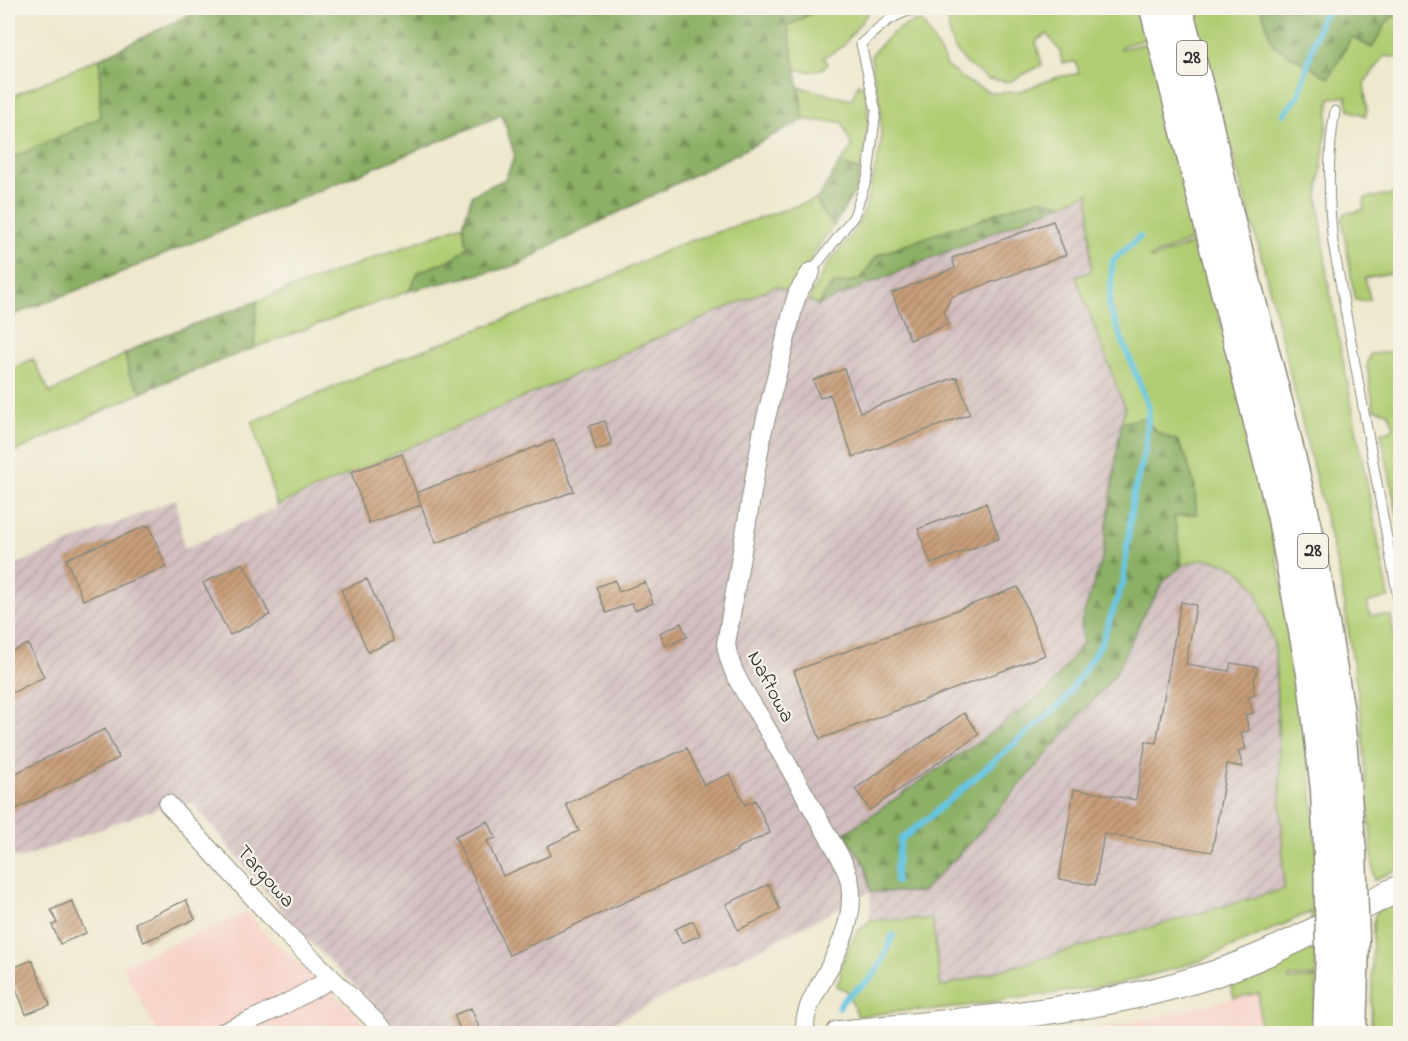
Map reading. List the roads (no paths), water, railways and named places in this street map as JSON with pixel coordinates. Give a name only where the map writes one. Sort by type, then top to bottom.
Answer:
[{"type":"main road","name":"28","points":[[1154,8],[1281,514],[1311,679],[1324,790],[1340,853]]},
{"type":"main road","name":"28","points":[[1178,8],[1280,409],[1312,546],[1339,706],[1342,946],[1352,1034]]},
{"type":"main road","name":"28","points":[[1327,1034],[1342,946]]},
{"type":"street","name":"Naftowa","points":[[805,1034],[804,1023],[808,1007],[844,937],[850,908],[849,882],[844,864],[738,681],[727,655],[726,644],[762,434],[794,305],[798,292],[811,272]]},
{"type":"street","name":"Targowa","points":[[168,804],[284,931],[388,1034]]},
{"type":"street","points":[[839,1034],[1076,1007],[1167,988],[1214,974],[1267,953],[1401,888]]},
{"type":"street","points":[[220,1034],[278,1008],[331,979]]},
{"type":"lane","points":[[811,272],[854,216],[868,175],[876,111],[861,44],[882,24],[896,15],[903,11],[921,8]]},
{"type":"lane","points":[[1335,111],[1329,146],[1328,185],[1332,243],[1401,609]]},
{"type":"waterway","points":[[1284,114],[1299,95],[1321,18],[1332,8]]},
{"type":"waterway","points":[[896,882],[901,839],[1064,701],[1101,644],[1123,583],[1133,497],[1145,450],[1149,407],[1109,307],[1113,260],[1140,237]]},
{"type":"waterway","points":[[839,1007],[846,998],[875,974],[893,935]]}]
